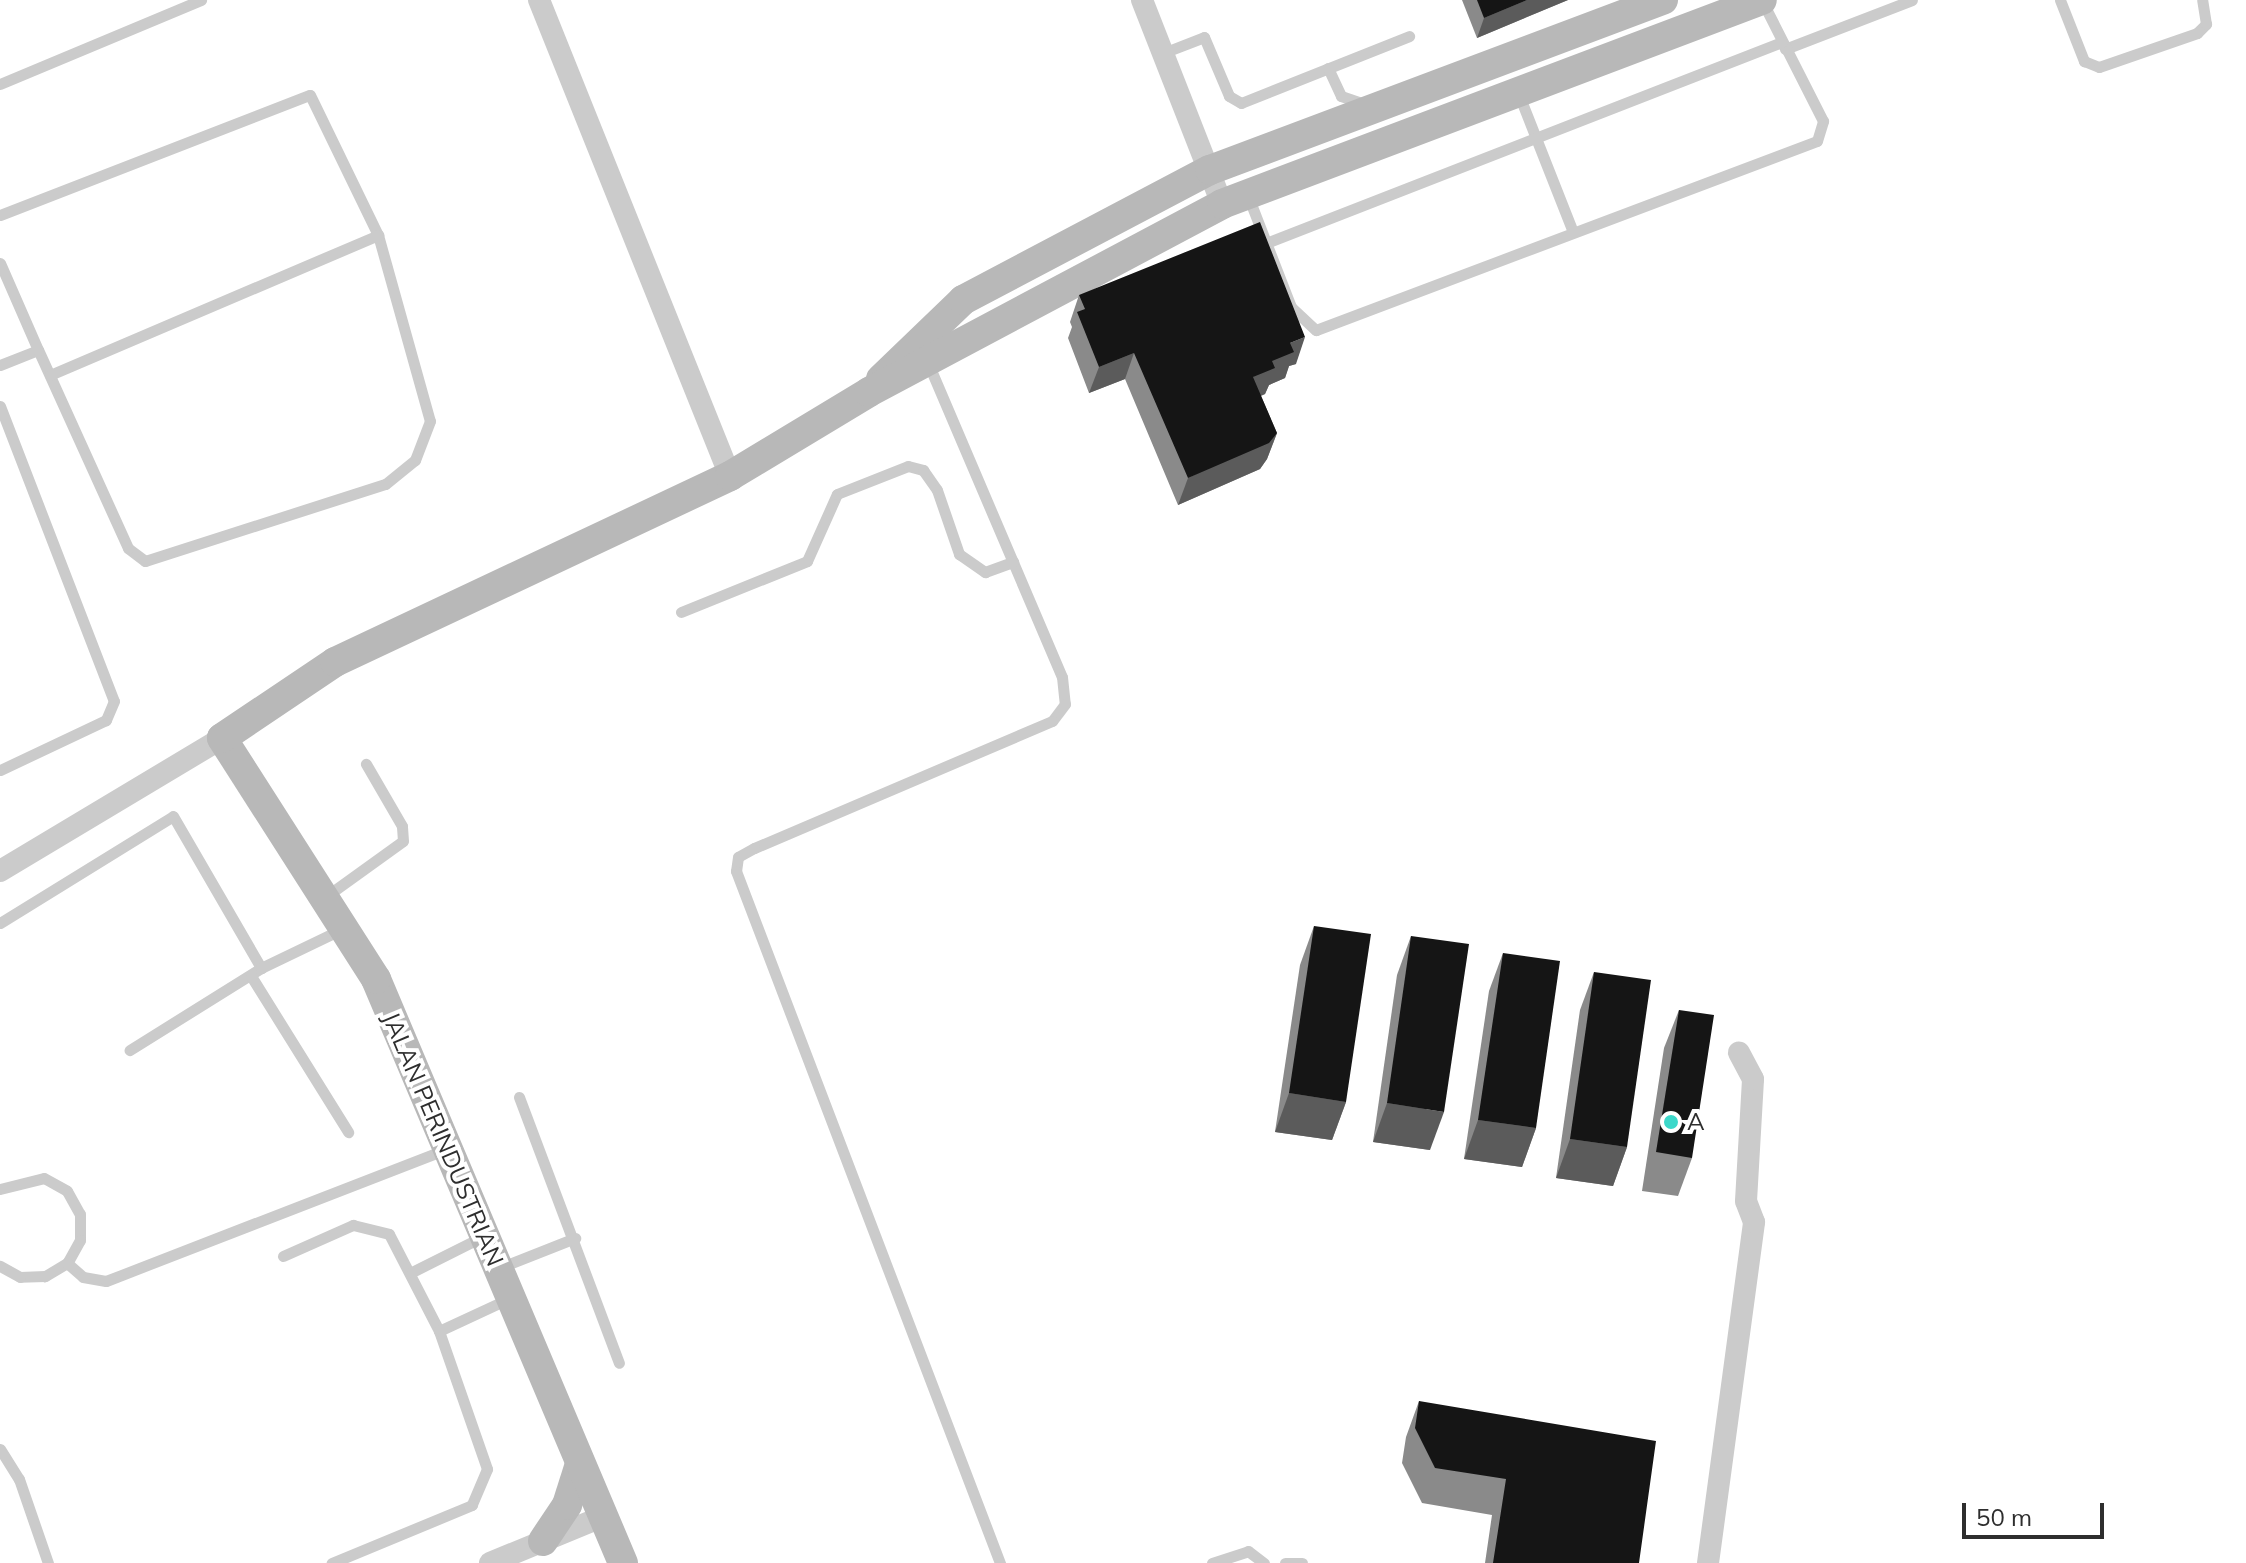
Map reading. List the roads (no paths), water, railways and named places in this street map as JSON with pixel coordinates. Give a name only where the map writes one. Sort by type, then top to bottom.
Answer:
[{"type":"main road","points":[[922,351],[963,300],[1210,170],[1663,0]]},
{"type":"main road","points":[[222,738],[335,662],[510,574],[730,476],[869,392],[922,351],[1235,200],[1751,1]]},
{"type":"main road","name":"JALAN PERINDUSTRIAN","points":[[222,738],[328,895],[346,927],[485,1236],[623,1563]]},
{"type":"main road","points":[[543,1541],[567,1505],[580,1464]]},
{"type":"street","points":[[539,0],[730,476]]},
{"type":"street","points":[[1142,0],[1210,170],[1235,200]]},
{"type":"street","points":[[0,871],[222,738]]},
{"type":"street","points":[[1708,1563],[1754,1222],[1746,1201],[1753,1079],[1739,1053]]},
{"type":"street","points":[[490,1563],[604,1516]]},
{"type":"lane","points":[[0,84],[201,0]]},
{"type":"lane","points":[[1271,241],[1535,139],[1912,0]]},
{"type":"lane","points":[[2060,0],[2084,61],[2099,67],[2197,33],[2206,24],[2202,0]]},
{"type":"lane","points":[[1235,200],[1271,241],[1291,307],[1316,330],[1817,141],[1823,121],[1783,46],[1751,1]]},
{"type":"lane","points":[[1163,53],[1204,37],[1229,96],[1241,103],[1409,36]]},
{"type":"lane","points":[[1328,68],[1341,96],[1380,106]]},
{"type":"lane","points":[[1518,93],[1573,232]]},
{"type":"lane","points":[[0,215],[302,95],[317,104],[378,235],[430,421],[415,460],[385,484],[145,561],[128,548],[0,263]]},
{"type":"lane","points":[[50,375],[378,235]]},
{"type":"lane","points":[[0,365],[38,350]]},
{"type":"lane","points":[[922,351],[1062,677],[1065,704],[1052,721],[754,848],[738,857],[736,871],[1000,1563]]},
{"type":"lane","points":[[0,406],[114,701],[106,720],[0,770]]},
{"type":"lane","points":[[681,612],[807,561],[837,494],[908,466],[923,470],[937,490],[959,554],[985,572],[1013,562]]},
{"type":"lane","points":[[328,895],[403,841],[402,826],[366,764]]},
{"type":"lane","points":[[0,923],[173,816],[261,968]]},
{"type":"lane","points":[[130,1050],[261,968],[346,927]]},
{"type":"lane","points":[[251,976],[348,1132]]},
{"type":"lane","points":[[519,1097],[575,1238],[619,1363]]},
{"type":"lane","points":[[67,1263],[83,1277],[106,1281],[446,1149]]},
{"type":"lane","points":[[0,1189],[44,1178],[67,1191],[80,1227],[67,1263],[45,1276],[20,1277],[0,1266]]},
{"type":"lane","points":[[283,1256],[369,1225],[389,1234],[412,1272],[439,1331],[484,1457],[484,1489],[472,1505],[332,1563]]},
{"type":"lane","points":[[412,1272],[485,1236]]},
{"type":"lane","points":[[498,1268],[575,1238]]},
{"type":"lane","points":[[439,1331],[511,1297]]},
{"type":"lane","points":[[0,1449],[19,1479],[48,1563]]},
{"type":"lane","points":[[1212,1563],[1248,1551],[1264,1563]]},
{"type":"lane","points":[[1285,1563],[1302,1563]]},
{"type":"place","name":"A","points":[[1671,1122]]}]
